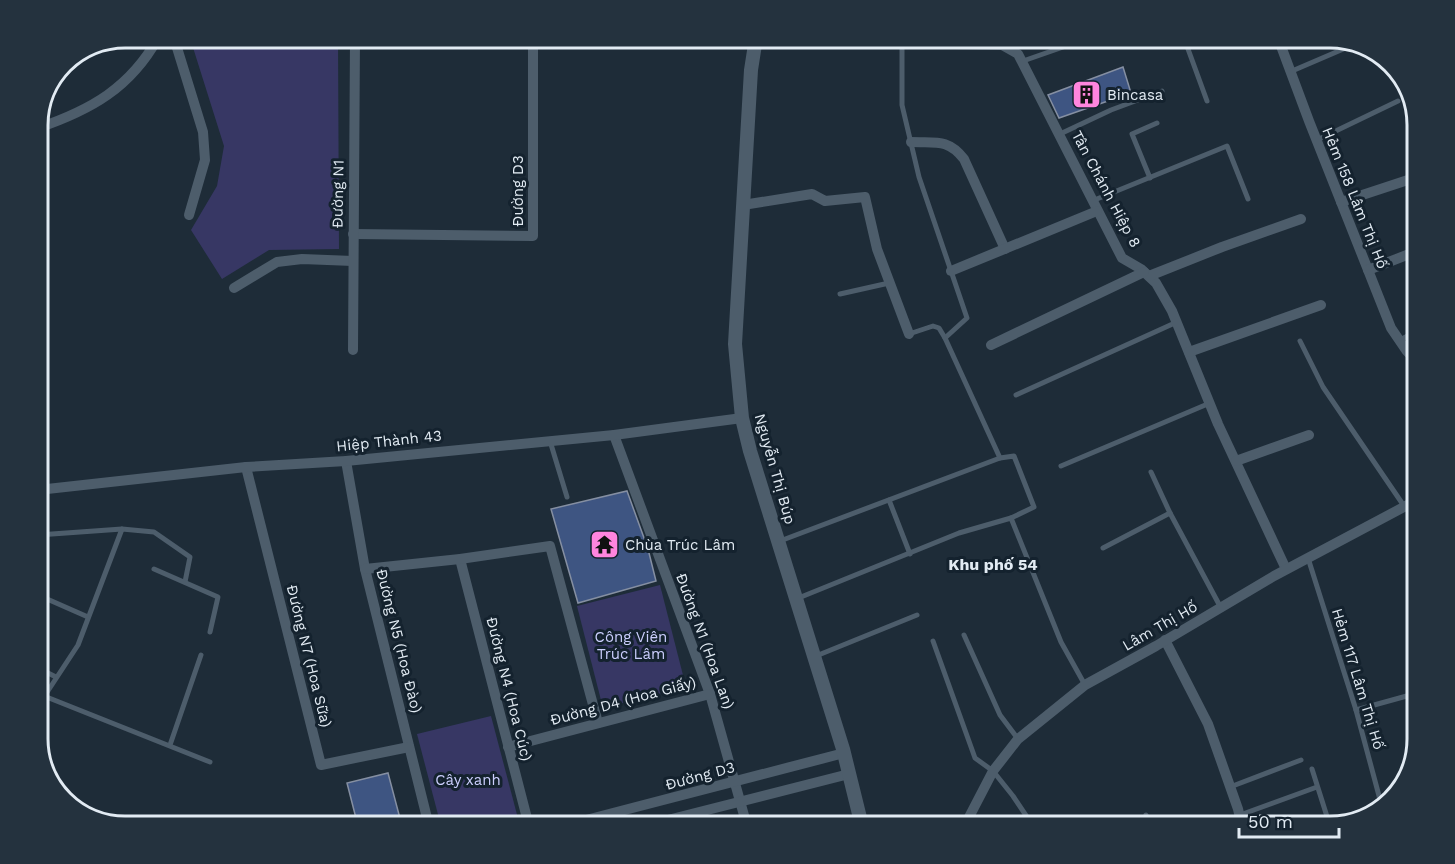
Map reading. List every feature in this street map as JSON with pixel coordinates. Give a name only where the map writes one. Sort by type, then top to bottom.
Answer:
[{"type":"street","points":[[48,125],[71,117],[103,99],[126,81],[152,48]]},
{"type":"street","points":[[177,48],[203,132],[205,160],[189,215]]},
{"type":"street","name":"Đường N1","points":[[353,350],[355,48]]},
{"type":"street","name":"Đường D3","points":[[352,234],[534,236],[533,48]]},
{"type":"street","name":"Nguyễn Thị Búp","points":[[755,48],[751,70],[735,344],[742,418],[750,451],[844,753],[860,816]]},
{"type":"street","name":"Tân Chánh Hiệp 8","points":[[1011,48],[1023,61],[1122,258],[1156,283],[1177,322],[1210,403],[1286,569]]},
{"type":"street","name":"Hẻm 158 Lâm Thị Hố","points":[[1282,48],[1391,328],[1407,350]]},
{"type":"street","points":[[911,142],[950,144],[957,150],[964,159],[1005,249]]},
{"type":"street","points":[[1341,202],[1407,180]]},
{"type":"street","points":[[743,204],[812,194],[825,201],[865,197],[871,230],[909,334]]},
{"type":"street","points":[[951,271],[1005,249],[1095,206]]},
{"type":"street","points":[[991,345],[1146,274],[1301,219]]},
{"type":"street","points":[[1368,270],[1407,255]]},
{"type":"street","points":[[234,288],[277,262],[302,259],[353,261]]},
{"type":"street","points":[[1189,352],[1321,305]]},
{"type":"street","name":"Hiệp Thành 43","points":[[48,489],[246,468],[346,461],[614,435],[742,418]]},
{"type":"street","name":"Đường N1 (Hoa Lan)","points":[[614,435],[710,694],[745,816]]},
{"type":"street","points":[[1236,461],[1309,435]]},
{"type":"street","name":"Đường N5 (Hoa Đào)","points":[[346,461],[365,569],[427,816]]},
{"type":"street","name":"Đường N7 (Hoa Sữa)","points":[[246,468],[321,765],[410,747]]},
{"type":"street","name":"Lâm Thị Hố","points":[[969,816],[993,771],[1018,740],[1085,685],[1286,569],[1405,507]]},
{"type":"street","points":[[365,569],[550,546],[598,723]]},
{"type":"street","name":"Đường N4 (Hoa Cúc)","points":[[460,559],[526,816]]},
{"type":"street","points":[[1165,640],[1208,724],[1239,816]]},
{"type":"street","name":"Đường D4 (Hoa Giấy)","points":[[508,747],[710,694]]},
{"type":"street","name":"Đường D3","points":[[602,816],[844,753]]},
{"type":"street","points":[[683,816],[849,774]]},
{"type":"lane","points":[[902,48],[902,105],[919,177],[967,318],[945,338]]},
{"type":"lane","points":[[1023,61],[1060,48]]},
{"type":"lane","points":[[1188,48],[1207,101]]},
{"type":"lane","points":[[1292,71],[1342,49]]},
{"type":"lane","points":[[1060,134],[1111,110],[1162,91]]},
{"type":"lane","points":[[1317,140],[1398,101]]},
{"type":"lane","points":[[1150,178],[1132,134],[1157,123]]},
{"type":"lane","points":[[1095,206],[1150,178],[1227,146],[1248,199]]},
{"type":"lane","points":[[840,294],[889,283]]},
{"type":"lane","points":[[1016,395],[1177,322]]},
{"type":"lane","points":[[909,334],[933,326],[939,328],[1000,458]]},
{"type":"lane","points":[[1398,340],[1407,336]]},
{"type":"lane","points":[[1300,341],[1323,387],[1405,507]]},
{"type":"lane","points":[[1061,466],[1210,403]]},
{"type":"lane","points":[[550,440],[567,497]]},
{"type":"lane","points":[[778,542],[1000,458],[1014,456],[1034,507],[1011,518],[958,533],[796,599]]},
{"type":"lane","points":[[1151,472],[1170,513],[1221,608]]},
{"type":"lane","points":[[889,500],[910,554]]},
{"type":"lane","points":[[1103,548],[1170,513]]},
{"type":"lane","points":[[1011,518],[1061,642],[1085,685]]},
{"type":"lane","points":[[48,690],[78,645],[122,529]]},
{"type":"lane","points":[[48,534],[122,529],[154,532],[190,557],[185,582]]},
{"type":"lane","name":"Hẻm 117 Lâm Thị Hố","points":[[1308,558],[1356,710],[1380,798]]},
{"type":"lane","points":[[154,569],[218,597],[210,632]]},
{"type":"lane","points":[[48,599],[88,617]]},
{"type":"lane","points":[[814,657],[917,615]]},
{"type":"lane","points":[[964,636],[1000,715],[1018,740]]},
{"type":"lane","points":[[933,641],[975,758],[993,771],[1026,816]]},
{"type":"lane","points":[[170,744],[201,655]]},
{"type":"lane","points":[[48,673],[56,677]]},
{"type":"lane","points":[[1356,710],[1407,696]]},
{"type":"lane","points":[[48,698],[170,744],[210,762]]},
{"type":"lane","points":[[1230,787],[1301,760]]},
{"type":"lane","points":[[1312,769],[1327,816]]},
{"type":"lane","points":[[1252,816],[1317,787]]},
{"type":"green space","points":[[193,48],[338,48],[339,249],[269,250],[222,279],[191,230],[217,186],[224,146]]},
{"type":"green space","name":"Công Viên Trúc Lâm","points":[[660,585],[686,687],[603,708],[577,606]]},
{"type":"green space","name":"Cây xanh","points":[[491,716],[517,816],[438,816],[417,734]]},
{"type":"building","name":"Bincasa","points":[[1123,67],[1131,93],[1059,118],[1048,95]]},
{"type":"building","name":"Chùa Trúc Lâm","points":[[627,491],[648,549],[656,581],[578,603],[551,509]]},
{"type":"building","points":[[388,773],[399,816],[355,816],[347,783]]},
{"type":"place","name":"Bincasa","points":[[1086,95]]},
{"type":"place","name":"Chùa Trúc Lâm","points":[[604,545]]},
{"type":"district","name":"Khu phố 54","points":[[993,564]]}]
